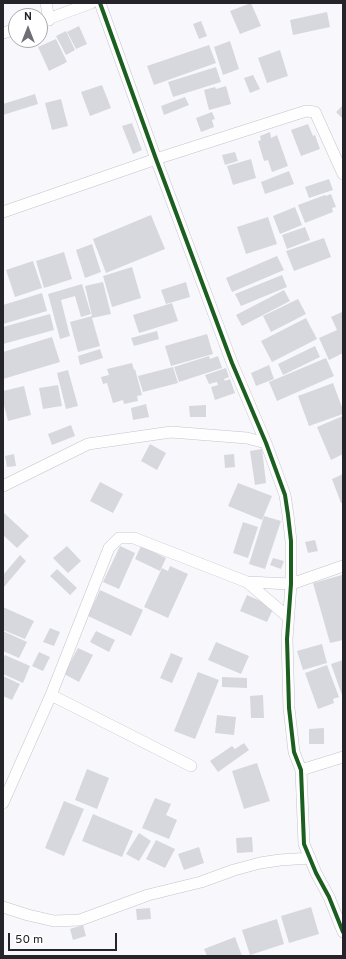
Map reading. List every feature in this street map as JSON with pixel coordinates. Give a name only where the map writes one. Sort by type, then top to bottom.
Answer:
[{"type":"street","points":[[48,19],[91,3]]},
{"type":"street","points":[[100,3],[232,363],[266,443],[285,495],[290,541],[291,584],[288,617],[287,671],[289,708],[294,752],[301,770],[304,844],[316,873],[329,897],[343,932]]},
{"type":"street","points":[[3,212],[156,159],[306,111],[315,112],[343,174]]},
{"type":"street","points":[[3,486],[88,444],[170,432],[247,438],[266,443]]},
{"type":"street","points":[[3,803],[51,695],[109,548],[119,538],[134,538],[247,582],[291,584],[343,566]]},
{"type":"street","points":[[247,582],[288,617]]},
{"type":"street","points":[[51,695],[191,766]]},
{"type":"street","points":[[301,770],[343,757]]},
{"type":"street","points":[[3,907],[54,921],[80,920],[148,894],[201,882],[234,870],[260,863],[310,858]]},
{"type":"building","points":[[251,3],[261,26],[240,34],[230,11]]},
{"type":"building","points":[[327,12],[330,27],[293,35],[290,20]]},
{"type":"building","points":[[201,21],[207,36],[199,39],[193,24]]},
{"type":"building","points":[[79,26],[87,44],[76,49],[67,32]]},
{"type":"building","points":[[66,31],[75,50],[66,55],[56,36]]},
{"type":"building","points":[[56,39],[67,62],[49,71],[38,48],[48,48],[48,43]]},
{"type":"building","points":[[230,41],[239,69],[223,75],[214,47]]},
{"type":"building","points":[[209,45],[216,63],[154,85],[147,66]]},
{"type":"building","points":[[280,50],[288,76],[267,83],[258,58]]},
{"type":"building","points":[[216,67],[221,82],[173,97],[168,82]]},
{"type":"building","points":[[253,75],[260,89],[250,93],[244,78]]},
{"type":"building","points":[[102,85],[111,108],[90,116],[81,92]]},
{"type":"building","points":[[226,86],[231,104],[209,110],[204,90]]},
{"type":"building","points":[[35,94],[38,104],[3,115],[3,104]]},
{"type":"building","points":[[185,97],[189,105],[164,115],[161,106]]},
{"type":"building","points":[[61,99],[68,126],[52,130],[45,103]]},
{"type":"building","points":[[343,105],[343,119],[336,112]]},
{"type":"building","points":[[212,112],[215,119],[212,120],[214,127],[201,132],[196,118]]},
{"type":"building","points":[[132,123],[142,150],[133,154],[122,126]]},
{"type":"building","points":[[308,124],[313,136],[315,135],[320,149],[301,156],[291,130]]},
{"type":"building","points":[[270,132],[271,138],[277,135],[288,166],[272,172],[268,160],[264,161],[258,141],[261,140],[260,136]]},
{"type":"building","points":[[235,152],[238,161],[225,165],[222,155]]},
{"type":"building","points":[[251,159],[256,178],[233,185],[227,166]]},
{"type":"building","points":[[289,171],[294,184],[265,194],[261,182]]},
{"type":"building","points":[[329,179],[333,190],[309,198],[305,187]]},
{"type":"building","points":[[331,194],[336,207],[332,208],[333,212],[305,223],[298,205]]},
{"type":"building","points":[[295,207],[302,225],[280,234],[273,216]]},
{"type":"building","points":[[151,215],[165,249],[106,273],[93,239]]},
{"type":"building","points":[[268,217],[277,244],[246,254],[237,227]]},
{"type":"building","points":[[305,227],[310,240],[287,249],[282,235]]},
{"type":"building","points":[[324,238],[331,257],[294,271],[286,251]]},
{"type":"building","points":[[92,244],[101,272],[85,278],[76,250]]},
{"type":"building","points":[[64,252],[72,279],[44,288],[36,261]]},
{"type":"building","points":[[277,256],[284,270],[232,292],[226,278]]},
{"type":"building","points":[[33,261],[42,288],[15,297],[6,270]]},
{"type":"building","points":[[132,267],[141,298],[112,307],[103,276]]},
{"type":"building","points":[[282,275],[287,287],[241,306],[235,294]]},
{"type":"building","points":[[103,282],[111,314],[92,318],[100,346],[78,352],[70,322],[92,316],[85,286]]},
{"type":"building","points":[[186,282],[190,297],[166,304],[161,290]]},
{"type":"building","points":[[82,284],[91,314],[81,317],[75,296],[61,300],[70,336],[60,339],[48,294]]},
{"type":"building","points":[[284,290],[290,301],[242,326],[236,315]]},
{"type":"building","points":[[42,293],[47,311],[3,324],[3,305]]},
{"type":"building","points":[[298,299],[306,314],[271,332],[263,316]]},
{"type":"building","points":[[172,303],[178,321],[139,333],[133,315]]},
{"type":"building","points":[[342,312],[343,353],[329,360],[319,338],[337,330],[331,317]]},
{"type":"building","points":[[50,314],[54,330],[3,344],[3,327]]},
{"type":"building","points":[[306,318],[317,339],[272,362],[261,341]]},
{"type":"building","points":[[157,331],[159,339],[134,346],[131,338]]},
{"type":"building","points":[[207,334],[213,354],[171,366],[165,346]]},
{"type":"building","points":[[52,337],[60,362],[3,379],[3,352]]},
{"type":"building","points":[[315,346],[320,357],[283,375],[278,364]]},
{"type":"building","points":[[100,349],[103,358],[80,365],[78,356]]},
{"type":"building","points":[[209,356],[210,359],[218,356],[222,368],[179,382],[174,367]]},
{"type":"building","points":[[326,358],[334,376],[277,401],[269,382]]},
{"type":"building","points":[[132,363],[142,395],[137,396],[138,401],[124,404],[123,400],[113,403],[107,383],[103,384],[101,377],[109,375],[107,369]]},
{"type":"building","points":[[269,365],[274,379],[256,386],[251,373]]},
{"type":"building","points":[[173,367],[178,383],[143,392],[138,376]]},
{"type":"building","points":[[226,368],[229,377],[224,379],[225,381],[230,379],[235,393],[215,400],[211,387],[218,385],[217,382],[209,384],[205,375]]},
{"type":"building","points":[[68,370],[78,406],[66,409],[57,373]]},
{"type":"building","points":[[333,383],[343,410],[343,414],[309,426],[298,396]]},
{"type":"building","points":[[58,385],[62,406],[43,409],[39,388]]},
{"type":"building","points":[[24,386],[31,415],[8,421],[3,401],[3,391]]},
{"type":"building","points":[[146,404],[149,417],[133,420],[131,408]]},
{"type":"building","points":[[206,405],[206,417],[190,417],[189,406]]},
{"type":"building","points":[[343,416],[343,454],[331,460],[317,427]]},
{"type":"building","points":[[71,425],[75,436],[52,445],[48,434]]},
{"type":"building","points":[[150,444],[166,453],[157,470],[141,461]]},
{"type":"building","points":[[262,449],[266,483],[255,485],[250,451]]},
{"type":"building","points":[[14,454],[16,466],[7,467],[5,456]]},
{"type":"building","points":[[234,454],[235,467],[225,468],[224,455]]},
{"type":"building","points":[[343,474],[343,503],[341,503],[332,479]]},
{"type":"building","points":[[100,482],[123,494],[113,513],[90,501]]},
{"type":"building","points":[[238,483],[272,496],[262,520],[228,506]]},
{"type":"building","points":[[3,512],[29,536],[17,548],[3,535]]},
{"type":"building","points":[[264,516],[281,521],[265,569],[249,564]]},
{"type":"building","points":[[243,522],[258,527],[248,558],[233,553]]},
{"type":"building","points":[[315,540],[318,551],[308,553],[305,542]]},
{"type":"building","points":[[67,546],[81,561],[68,573],[53,558]]},
{"type":"building","points":[[120,546],[135,553],[119,589],[103,582]]},
{"type":"building","points":[[141,546],[166,558],[160,571],[135,559]]},
{"type":"building","points":[[20,555],[26,561],[4,587],[3,575]]},
{"type":"building","points":[[273,558],[284,561],[281,569],[270,565]]},
{"type":"building","points":[[170,566],[188,574],[168,618],[144,607],[162,568],[168,571]]},
{"type":"building","points":[[57,569],[77,588],[70,595],[50,576]]},
{"type":"building","points":[[342,575],[343,640],[330,643],[313,583]]},
{"type":"building","points":[[100,590],[143,610],[131,636],[88,616]]},
{"type":"building","points":[[247,595],[274,607],[267,622],[240,611]]},
{"type":"building","points":[[3,607],[34,621],[25,639],[3,630]]},
{"type":"building","points":[[50,628],[60,632],[54,646],[43,642]]},
{"type":"building","points":[[3,631],[27,642],[19,658],[3,651]]},
{"type":"building","points":[[96,631],[115,640],[109,652],[90,642]]},
{"type":"building","points":[[216,642],[249,656],[241,674],[208,660]]},
{"type":"building","points":[[322,644],[327,663],[303,670],[297,651]]},
{"type":"building","points":[[78,648],[93,655],[79,682],[64,674]]},
{"type":"building","points":[[39,652],[50,657],[43,671],[32,666]]},
{"type":"building","points":[[171,653],[183,658],[172,683],[160,678]]},
{"type":"building","points":[[5,655],[30,666],[23,683],[3,674],[3,659]]},
{"type":"building","points":[[343,660],[343,698],[331,664]]},
{"type":"building","points":[[327,665],[339,697],[333,699],[334,703],[318,709],[305,673]]},
{"type":"building","points":[[198,672],[219,680],[195,739],[174,731]]},
{"type":"building","points":[[3,676],[20,684],[12,700],[3,696]]},
{"type":"building","points":[[222,677],[247,678],[247,688],[222,687]]},
{"type":"building","points":[[263,695],[264,718],[251,718],[250,696]]},
{"type":"building","points":[[217,715],[236,717],[234,735],[215,733]]},
{"type":"building","points":[[324,728],[324,744],[309,744],[309,729]]},
{"type":"building","points":[[244,743],[249,750],[218,772],[210,761],[232,746],[235,749]]},
{"type":"building","points":[[257,763],[270,801],[244,809],[232,771]]},
{"type":"building","points":[[87,769],[109,778],[97,809],[75,800]]},
{"type":"building","points":[[155,798],[171,804],[166,815],[177,820],[169,839],[142,828]]},
{"type":"building","points":[[64,801],[84,809],[64,856],[45,848]]},
{"type":"building","points":[[93,814],[133,831],[122,857],[82,841]]},
{"type":"building","points":[[139,833],[151,841],[139,861],[126,854]]},
{"type":"building","points":[[252,837],[253,852],[237,853],[236,838]]},
{"type":"building","points":[[156,840],[175,849],[165,868],[146,859]]},
{"type":"building","points":[[199,847],[204,863],[184,870],[178,854]]},
{"type":"building","points":[[311,907],[319,934],[289,943],[281,916]]},
{"type":"building","points":[[150,908],[151,919],[137,920],[136,909]]},
{"type":"building","points":[[277,919],[284,944],[250,955],[242,930]]},
{"type":"building","points":[[83,925],[86,936],[73,940],[70,929]]},
{"type":"building","points":[[235,937],[242,956],[207,956],[204,949]]},
{"type":"cycle path","points":[[100,3],[232,363],[266,443],[285,495],[291,541],[291,584],[287,639],[289,708],[294,752],[301,770],[304,844],[316,873],[329,897],[343,932]]}]
